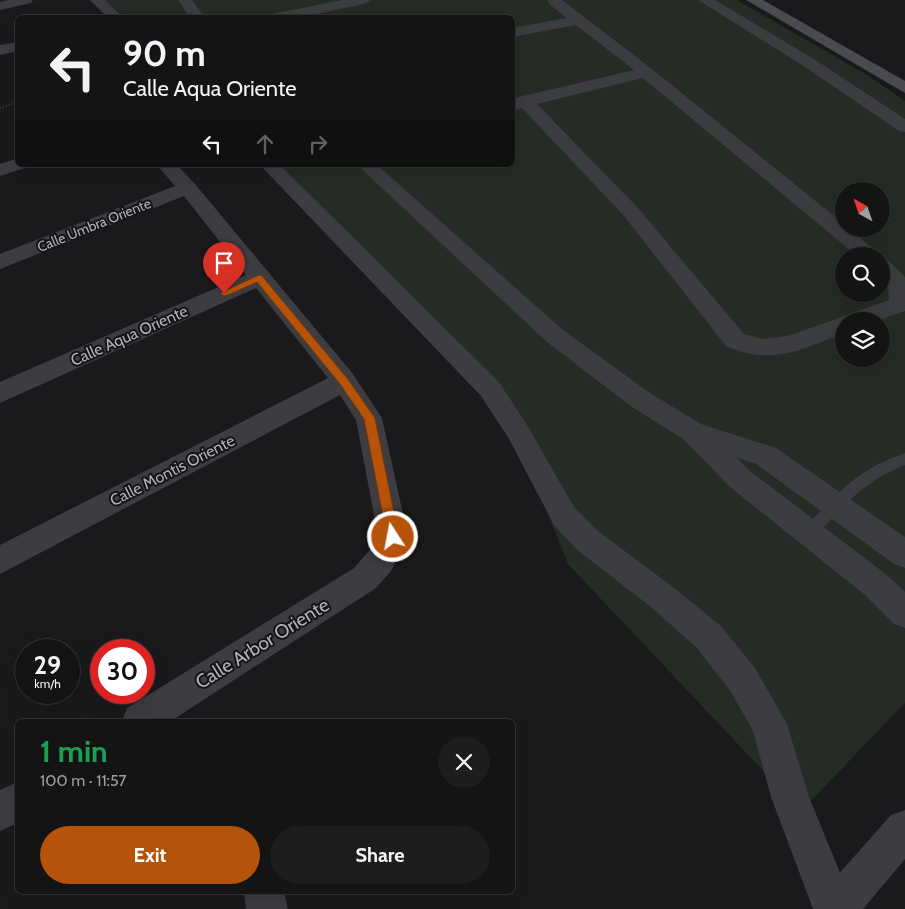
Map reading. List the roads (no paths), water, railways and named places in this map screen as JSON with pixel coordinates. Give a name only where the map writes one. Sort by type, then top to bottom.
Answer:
[{"type":"main road","points":[[757,2],[905,88]]},
{"type":"main road","points":[[888,77],[905,74]]},
{"type":"street","points":[[4,4],[26,0]]},
{"type":"street","points":[[98,0],[114,15]]},
{"type":"street","points":[[185,0],[196,15]]},
{"type":"street","points":[[287,15],[364,0]]},
{"type":"street","points":[[705,0],[808,62],[905,127]]},
{"type":"street","points":[[554,1],[646,72],[859,247]]},
{"type":"street","points":[[725,12],[757,2]]},
{"type":"street","points":[[515,32],[579,20]]},
{"type":"street","points":[[0,50],[15,47]]},
{"type":"street","points":[[519,103],[646,72]]},
{"type":"street","points":[[519,103],[631,212],[735,340],[754,348],[771,349],[835,327]]},
{"type":"street","points":[[0,170],[15,165]]},
{"type":"street","name":"Calle Arbor Oriente","points":[[161,716],[365,578],[380,561],[393,537],[369,418],[344,381],[188,188],[168,167]]},
{"type":"street","points":[[271,167],[445,341],[490,389],[518,432],[564,516],[586,540],[662,597],[709,637],[744,680],[768,724],[790,797],[835,909],[905,830]]},
{"type":"street","points":[[369,167],[555,336],[641,400],[692,432],[740,478],[876,585],[905,613]]},
{"type":"street","name":"Calle Umbra Oriente","points":[[0,262],[188,188]]},
{"type":"street","points":[[877,312],[900,304],[901,291],[895,277],[890,273]]},
{"type":"street","name":"Calle Aqua Oriente","points":[[0,393],[259,278]]},
{"type":"street","name":"Calle Montis Oriente","points":[[0,560],[344,381]]},
{"type":"street","points":[[692,432],[766,456],[905,554]]},
{"type":"street","points":[[0,812],[15,803]]},
{"type":"street","points":[[264,894],[267,909]]},
{"type":"lane","points":[[809,533],[855,485],[878,470],[905,460]]}]
